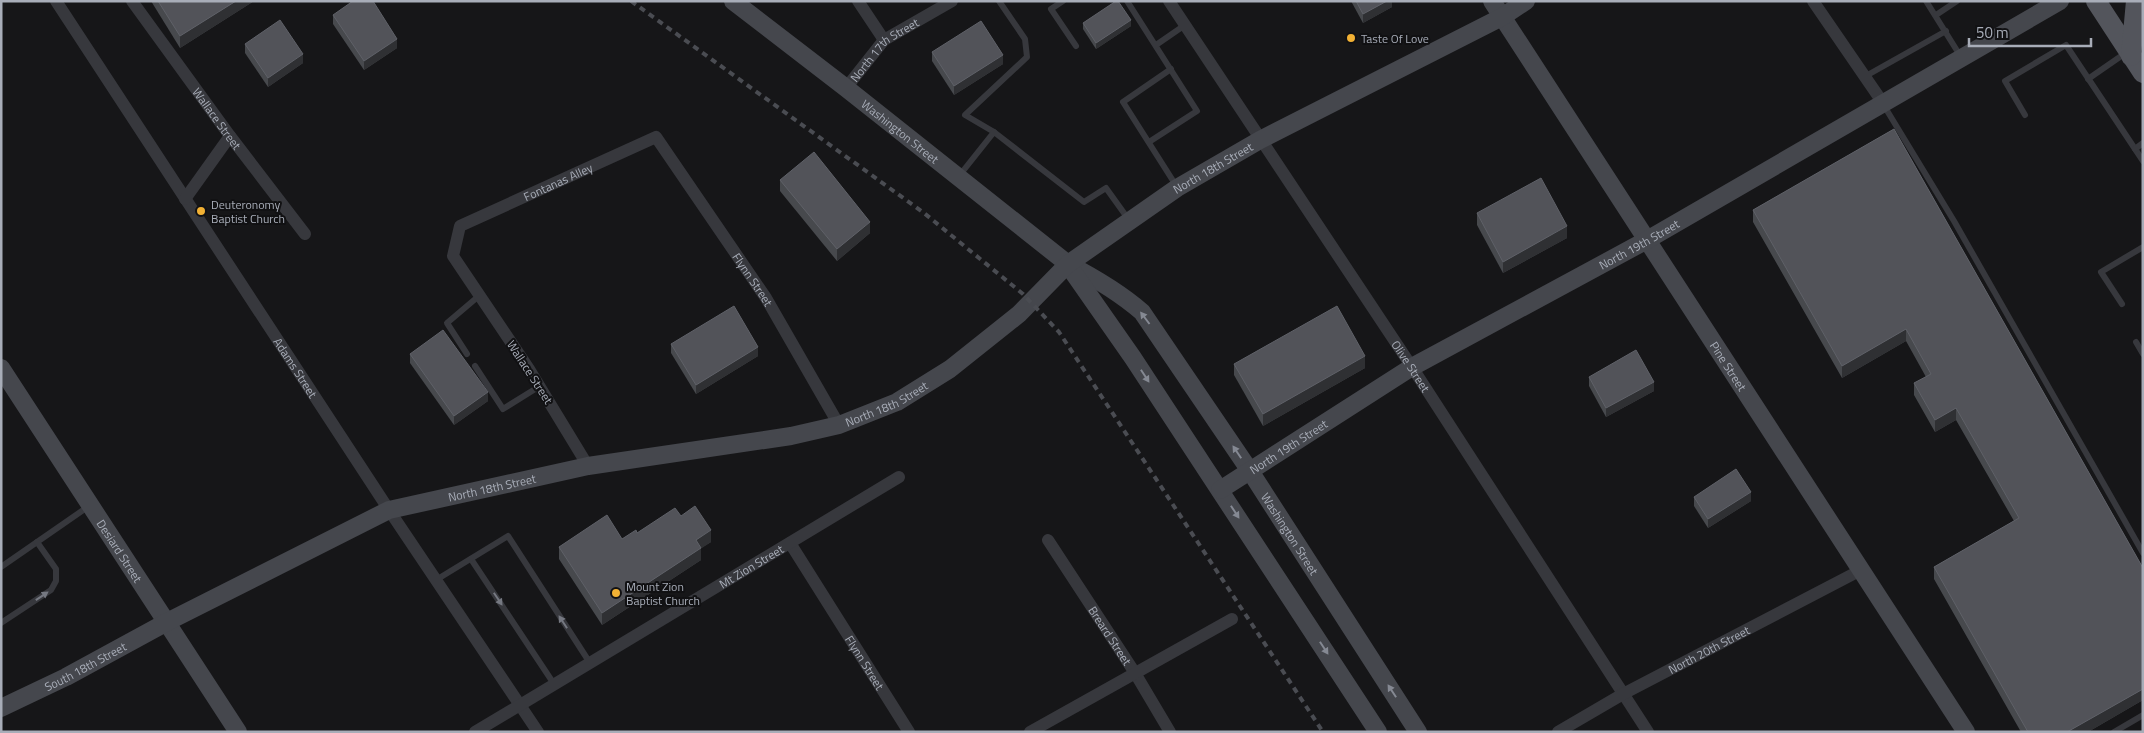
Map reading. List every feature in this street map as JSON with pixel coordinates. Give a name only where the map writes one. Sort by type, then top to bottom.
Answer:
[{"type":"main road","points":[[2096,1],[2143,74]]},
{"type":"main road","points":[[2130,53],[2136,1]]},
{"type":"street","name":"Adams Street","points":[[56,1],[389,510],[538,732]]},
{"type":"street","name":"Wallace Street","points":[[132,1],[230,136],[305,234]]},
{"type":"street","name":"Washington Street","points":[[733,1],[1068,264],[1104,283],[1142,312],[1250,471],[1418,732]]},
{"type":"street","points":[[858,1],[884,40]]},
{"type":"street","name":"North 17th Street","points":[[846,88],[884,40],[952,1]]},
{"type":"street","name":"Olive Street","points":[[1169,1],[1412,367],[1648,732]]},
{"type":"street","name":"Pine Street","points":[[1492,1],[1966,732]]},
{"type":"street","name":"North 18th Street","points":[[166,622],[389,510],[588,466],[791,436],[840,426],[897,402],[950,369],[1019,314],[1068,264],[1177,188],[1260,140],[1502,17],[1526,1]]},
{"type":"street","points":[[1813,1],[1864,78],[1883,103]]},
{"type":"street","name":"North 19th Street","points":[[1220,490],[1412,367],[1647,240],[2060,1]]},
{"type":"street","points":[[185,199],[230,136]]},
{"type":"street","name":"Fontanas Alley","points":[[460,226],[656,137]]},
{"type":"street","name":"Flynn Street","points":[[656,137],[766,298],[840,426]]},
{"type":"street","name":"Wallace Street","points":[[460,226],[453,256],[540,386],[588,466]]},
{"type":"street","name":"Washington Street","points":[[1068,264],[1133,358],[1378,732]]},
{"type":"street","name":"Desiard Street","points":[[1,368],[238,732]]},
{"type":"street","name":"Mt Zion Street","points":[[475,732],[900,477]]},
{"type":"street","name":"Breard Street","points":[[1048,540],[1135,673],[1170,732]]},
{"type":"street","name":"Flynn Street","points":[[790,542],[909,732]]},
{"type":"street","name":"North 20th Street","points":[[1558,732],[1623,694],[1861,570]]},
{"type":"street","points":[[1030,732],[1232,619]]},
{"type":"street","name":"South 18th Street","points":[[1,708],[66,677],[166,622]]},
{"type":"lane","points":[[999,1],[1025,39],[1026,57],[965,115],[994,132],[1084,202],[1106,188],[1130,221]]},
{"type":"lane","points":[[1063,1],[1051,9],[1076,46]]},
{"type":"lane","points":[[1127,1],[1197,112],[1149,142]]},
{"type":"lane","points":[[1926,1],[1962,58]]},
{"type":"lane","points":[[1936,15],[1957,1]]},
{"type":"lane","points":[[1156,45],[1185,24]]},
{"type":"lane","points":[[1864,78],[1946,30]]},
{"type":"lane","points":[[2025,115],[2005,81],[2066,45],[2143,161]]},
{"type":"lane","points":[[2088,79],[2130,53]]},
{"type":"lane","points":[[1171,69],[1123,102],[1177,188]]},
{"type":"lane","points":[[1883,103],[1954,220],[2143,553]]},
{"type":"lane","points":[[958,177],[994,132]]},
{"type":"lane","points":[[2135,148],[2143,143]]},
{"type":"lane","points":[[2122,304],[2101,272],[2143,247]]},
{"type":"lane","points":[[467,354],[447,323],[480,295]]},
{"type":"lane","points":[[2136,342],[2143,354]]},
{"type":"lane","points":[[475,366],[503,409],[540,386]]},
{"type":"lane","points":[[1,567],[91,505]]},
{"type":"lane","points":[[436,580],[508,536],[590,663]]},
{"type":"lane","points":[[1,623],[51,590],[56,581],[56,569],[37,542]]},
{"type":"lane","points":[[471,559],[554,684]]},
{"type":"lane","points":[[2114,732],[2143,715]]},
{"type":"building","points":[[158,1],[236,1],[180,36]]},
{"type":"building","points":[[353,1],[373,1],[397,39],[364,61],[333,15]]},
{"type":"building","points":[[1118,1],[1131,20],[1096,43],[1083,23]]},
{"type":"building","points":[[1356,1],[1387,1],[1363,14]]},
{"type":"building","points":[[280,20],[303,54],[268,78],[245,44]]},
{"type":"building","points":[[981,21],[1003,55],[954,86],[932,52]]},
{"type":"building","points":[[1894,129],[2143,568],[2143,689],[2067,732],[2028,732],[1934,567],[2019,518],[1956,408],[1935,420],[1914,383],[1931,374],[1906,329],[1842,366],[1753,210]]},
{"type":"building","points":[[814,152],[870,222],[837,249],[780,180]]},
{"type":"building","points":[[1541,178],[1567,226],[1503,262],[1477,213]]},
{"type":"building","points":[[734,306],[758,347],[696,385],[671,344]]},
{"type":"building","points":[[1337,306],[1365,356],[1263,414],[1234,364]]},
{"type":"building","points":[[443,330],[488,392],[454,416],[410,354]]},
{"type":"building","points":[[1636,350],[1654,382],[1606,408],[1589,377]]},
{"type":"building","points":[[1736,469],[1751,492],[1708,519],[1694,497]]},
{"type":"building","name":"Mount Zion Baptist Church","points":[[695,506],[711,530],[696,540],[701,548],[602,613],[559,547],[607,515],[622,539],[636,530],[637,533],[675,508],[681,516]]},
{"type":"railway","points":[[631,1],[924,213],[1023,294],[1059,332],[1323,732]]},
{"type":"place","name":"Taste Of Love","points":[[1351,38]]},
{"type":"place","name":"Deuteronomy Baptist Church","points":[[201,211]]},
{"type":"place","name":"Mount Zion Baptist Church","points":[[616,593]]}]
